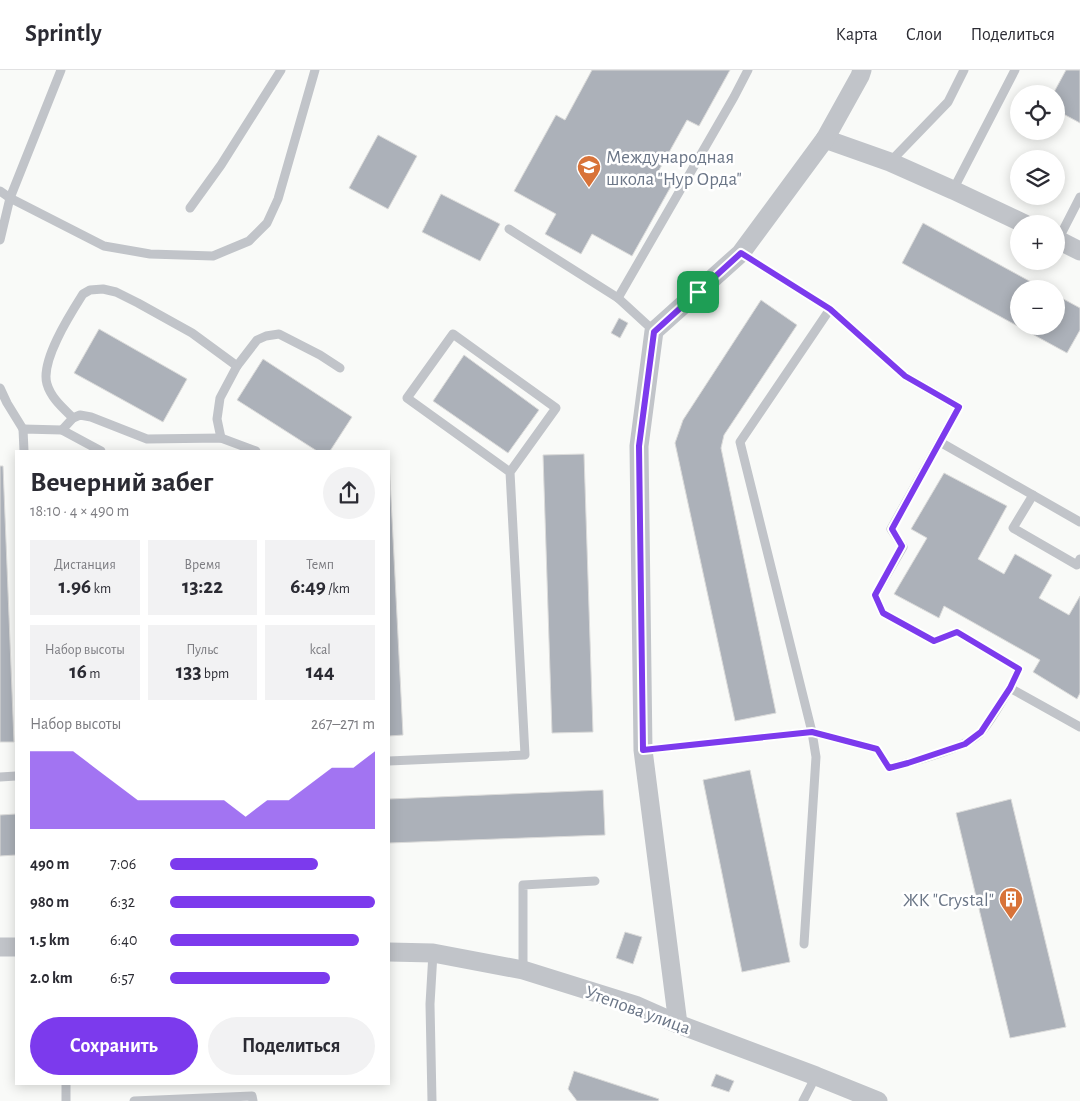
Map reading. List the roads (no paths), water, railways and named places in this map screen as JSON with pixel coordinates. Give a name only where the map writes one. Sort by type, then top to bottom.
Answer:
[{"type":"street","points":[[678,1024],[643,750],[639,446],[654,332],[741,253],[825,139],[862,70]]},
{"type":"street","points":[[825,139],[890,162],[1010,217]]},
{"type":"street","points":[[1065,243],[1080,251]]},
{"type":"street","points":[[0,947],[15,947]]},
{"type":"street","name":"Утепова улица","points":[[390,952],[433,953],[523,970],[635,1005],[678,1024],[878,1101]]},
{"type":"lane","points":[[0,240],[10,198],[61,70]]},
{"type":"lane","points":[[190,208],[222,164],[281,70]]},
{"type":"lane","points":[[0,192],[104,246],[150,254],[213,256],[249,241],[267,224],[278,199],[315,70]]},
{"type":"lane","points":[[618,298],[748,70]]},
{"type":"lane","points":[[890,162],[948,102],[964,70]]},
{"type":"lane","points":[[953,190],[1015,70]]},
{"type":"lane","points":[[1065,224],[1080,197]]},
{"type":"lane","points":[[509,228],[618,298],[654,332]]},
{"type":"lane","points":[[643,750],[812,732],[877,749],[889,768],[965,744],[981,732],[1010,688],[1019,669],[957,632],[934,641],[883,613],[875,595],[902,546],[892,529],[959,407],[905,376],[830,309],[741,253]]},
{"type":"lane","points":[[73,418],[55,400],[47,383],[47,370],[57,339],[83,294],[90,290],[103,289],[116,292],[138,303],[192,333],[237,366]]},
{"type":"lane","points":[[804,944],[816,757],[812,732],[740,442],[830,309]]},
{"type":"lane","points":[[222,438],[217,419],[220,398],[237,366],[257,340],[279,334],[320,355],[340,368]]},
{"type":"lane","points":[[390,761],[524,755],[510,472],[556,408],[453,334],[407,398],[510,472]]},
{"type":"lane","points":[[0,388],[23,429],[24,450]]},
{"type":"lane","points":[[62,430],[73,418],[80,415],[91,417],[147,439],[222,438],[253,450]]},
{"type":"lane","points":[[23,429],[62,430],[99,450]]},
{"type":"lane","points":[[940,442],[1080,522]]},
{"type":"lane","points":[[1033,495],[1013,528],[1077,565],[1080,559]]},
{"type":"lane","points":[[1010,688],[1080,727]]},
{"type":"lane","points":[[0,777],[15,776]]},
{"type":"lane","points":[[523,970],[523,885],[595,881]]},
{"type":"lane","points":[[432,1101],[430,1004],[433,953]]},
{"type":"lane","points":[[803,1101],[816,1076]]},
{"type":"lane","points":[[66,1085],[66,1101]]},
{"type":"lane","points":[[134,1101],[252,1096],[252,1101]]},
{"type":"place","name":"Международная школа \"Нур Орда\"","points":[[589,188]]},
{"type":"place","name":"ЖК \"Crystal\"","points":[[1011,920]]}]
